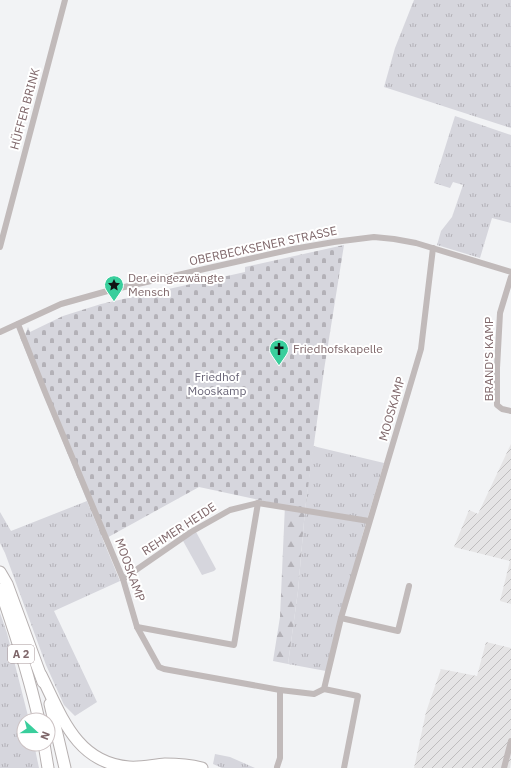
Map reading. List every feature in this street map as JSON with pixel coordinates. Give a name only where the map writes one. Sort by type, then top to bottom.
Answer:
[{"type":"highway","points":[[0,572],[7,584],[41,675],[54,719],[65,768]]},
{"type":"highway","name":"A 2","points":[[0,589],[14,630],[37,712]]},
{"type":"highway","points":[[41,675],[66,726],[81,746],[98,758],[113,764],[129,767],[167,764],[187,765],[202,768]]},
{"type":"highway","points":[[45,752],[48,768]]},
{"type":"street","name":"HÜFFER BRINK","points":[[0,247],[65,0]]},
{"type":"street","name":"OBERBECKSENER STRASSE","points":[[0,332],[61,304],[111,290],[293,249],[374,237],[394,239],[433,248],[511,272]]},
{"type":"street","name":"MOOSKAMP","points":[[324,690],[369,521],[421,349],[433,248]]},
{"type":"street","name":"BRAND'S KAMP","points":[[511,276],[500,313],[497,368],[497,405],[502,409],[511,411]]},
{"type":"street","name":"MOOSKAMP","points":[[18,324],[123,579],[137,627],[159,667],[280,690],[314,694],[324,690],[358,696],[344,768]]},
{"type":"street","name":"REHMER HEIDE","points":[[123,579],[191,532],[230,510],[258,503],[369,521]]},
{"type":"street","points":[[137,627],[234,645],[258,503]]},
{"type":"street","points":[[342,618],[398,631],[409,586]]},
{"type":"street","points":[[277,767],[280,758],[280,690]]},
{"type":"street","points":[[504,768],[511,741]]},
{"type":"shaded area","points":[[511,444],[511,604],[500,601],[510,561],[454,547],[469,510],[478,514]]},
{"type":"shaded area","points":[[486,642],[511,648],[510,768],[414,768],[426,712],[441,669],[477,676]]},
{"type":"green space","points":[[414,0],[511,0],[511,128],[384,87],[395,48]]},
{"type":"green space","points":[[455,116],[511,135],[511,223],[492,218],[480,258],[437,245],[441,231],[452,217],[463,185],[453,182],[450,188],[434,183]]},
{"type":"green space","name":"Friedhof Mooskamp","points":[[344,245],[324,370],[305,510],[199,487],[103,540],[20,337],[26,333],[28,327],[30,332],[63,316],[101,304],[245,272],[245,267]]},
{"type":"green space","points":[[313,446],[384,463],[363,533],[326,671],[288,664],[298,591],[305,510]]},
{"type":"green space","points":[[87,501],[120,581],[54,611],[97,702],[75,716],[64,705],[46,665],[0,543],[0,512],[11,531]]},
{"type":"green space","points":[[285,505],[305,510],[298,591],[288,664],[273,661],[280,617]]},
{"type":"green space","points":[[195,530],[216,569],[202,575],[182,539]]},
{"type":"green space","points":[[0,613],[7,633],[27,712],[16,712],[16,752],[36,752],[39,768],[0,768]]},
{"type":"green space","points":[[215,754],[230,757],[255,768],[222,768],[213,764]]},
{"type":"place","name":"Der eingezwängte Mensch","points":[[114,302]]},
{"type":"place","name":"Friedhofskapelle","points":[[279,366]]}]
